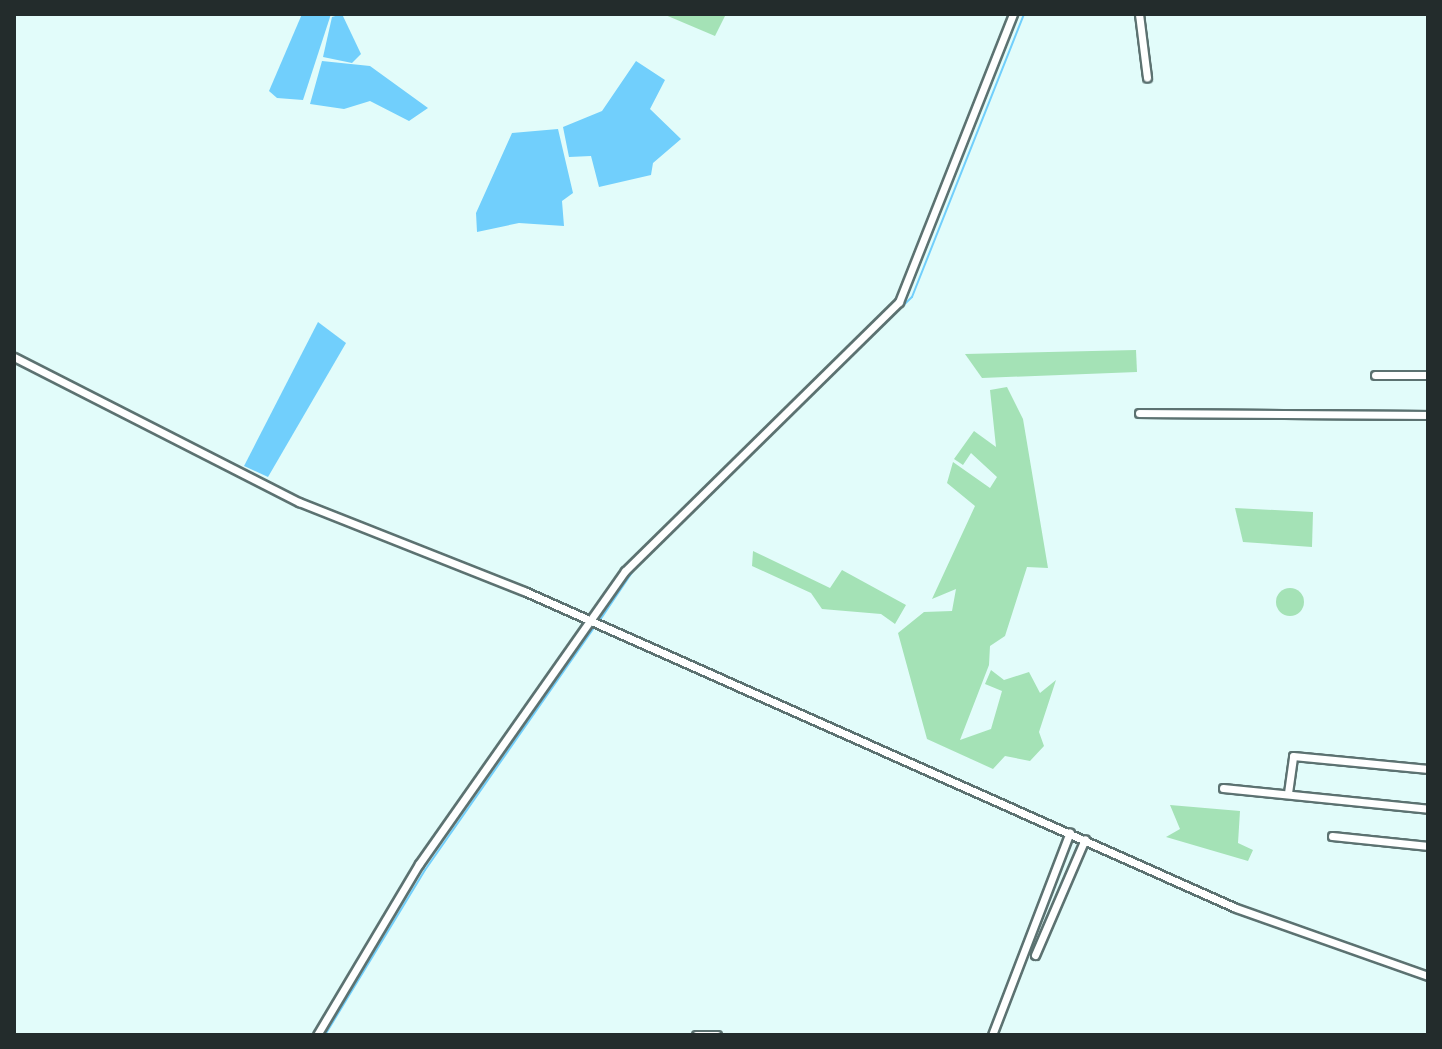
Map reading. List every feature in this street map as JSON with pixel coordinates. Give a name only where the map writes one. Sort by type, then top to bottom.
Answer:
[{"type":"street","points":[[317,1035],[419,864],[593,625],[637,558],[899,302],[1013,14]]},
{"type":"street","points":[[1139,14],[1147,77]]},
{"type":"street","points":[[14,357],[299,502],[593,625],[1070,832],[1236,908],[1428,976]]},
{"type":"street","points":[[1375,375],[1428,375]]},
{"type":"street","points":[[1139,413],[1428,415]]},
{"type":"street","points":[[1288,793],[1293,756],[1428,769]]},
{"type":"street","points":[[1223,788],[1428,809]]},
{"type":"street","points":[[992,1035],[1070,832]]},
{"type":"street","points":[[1332,836],[1428,846]]},
{"type":"street","points":[[1035,955],[1085,839]]},
{"type":"street","points":[[696,1035],[717,1035]]},
{"type":"green space","points":[[663,14],[726,14],[715,36]]},
{"type":"green space","points":[[1136,350],[1137,372],[982,378],[965,354]]},
{"type":"green space","points":[[1007,387],[1023,419],[1048,568],[1027,567],[1005,636],[990,646],[989,665],[960,740],[991,729],[1002,691],[985,684],[991,670],[1004,680],[1029,672],[1040,693],[1056,680],[1039,732],[1044,746],[1030,761],[1005,756],[993,769],[927,739],[898,633],[924,612],[952,611],[956,589],[932,599],[975,506],[947,483],[953,462],[990,488],[997,477],[971,453],[963,465],[954,459],[974,431],[996,447],[990,390]]},
{"type":"green space","points":[[1235,508],[1313,512],[1312,547],[1243,542]]},
{"type":"green space","points":[[753,551],[830,588],[842,570],[906,605],[895,624],[881,614],[822,609],[811,593],[752,566]]},
{"type":"green space","points":[[1290,588],[1300,592],[1304,602],[1300,612],[1290,616],[1280,612],[1276,602],[1280,592]]},
{"type":"green space","points":[[1170,805],[1240,811],[1238,843],[1253,850],[1248,861],[1166,837],[1180,829]]},
{"type":"water","points":[[302,14],[331,14],[303,100],[277,98],[269,91]]},
{"type":"water","points":[[342,14],[361,54],[352,63],[323,57],[332,17]]},
{"type":"water","points":[[322,61],[370,66],[428,108],[409,121],[370,101],[344,109],[310,104]]},
{"type":"water","points":[[636,61],[665,80],[650,109],[681,139],[653,163],[651,175],[599,187],[591,156],[569,157],[563,127],[602,111]]},
{"type":"water","points":[[558,129],[573,193],[562,201],[564,226],[519,223],[477,232],[476,213],[512,133]]},
{"type":"water","points":[[318,322],[346,343],[268,477],[244,466]]},
{"type":"waterway","points":[[661,541],[912,297],[1024,14]]},
{"type":"waterway","points":[[600,620],[639,562]]},
{"type":"waterway","points":[[325,1035],[425,870],[596,625]]}]
